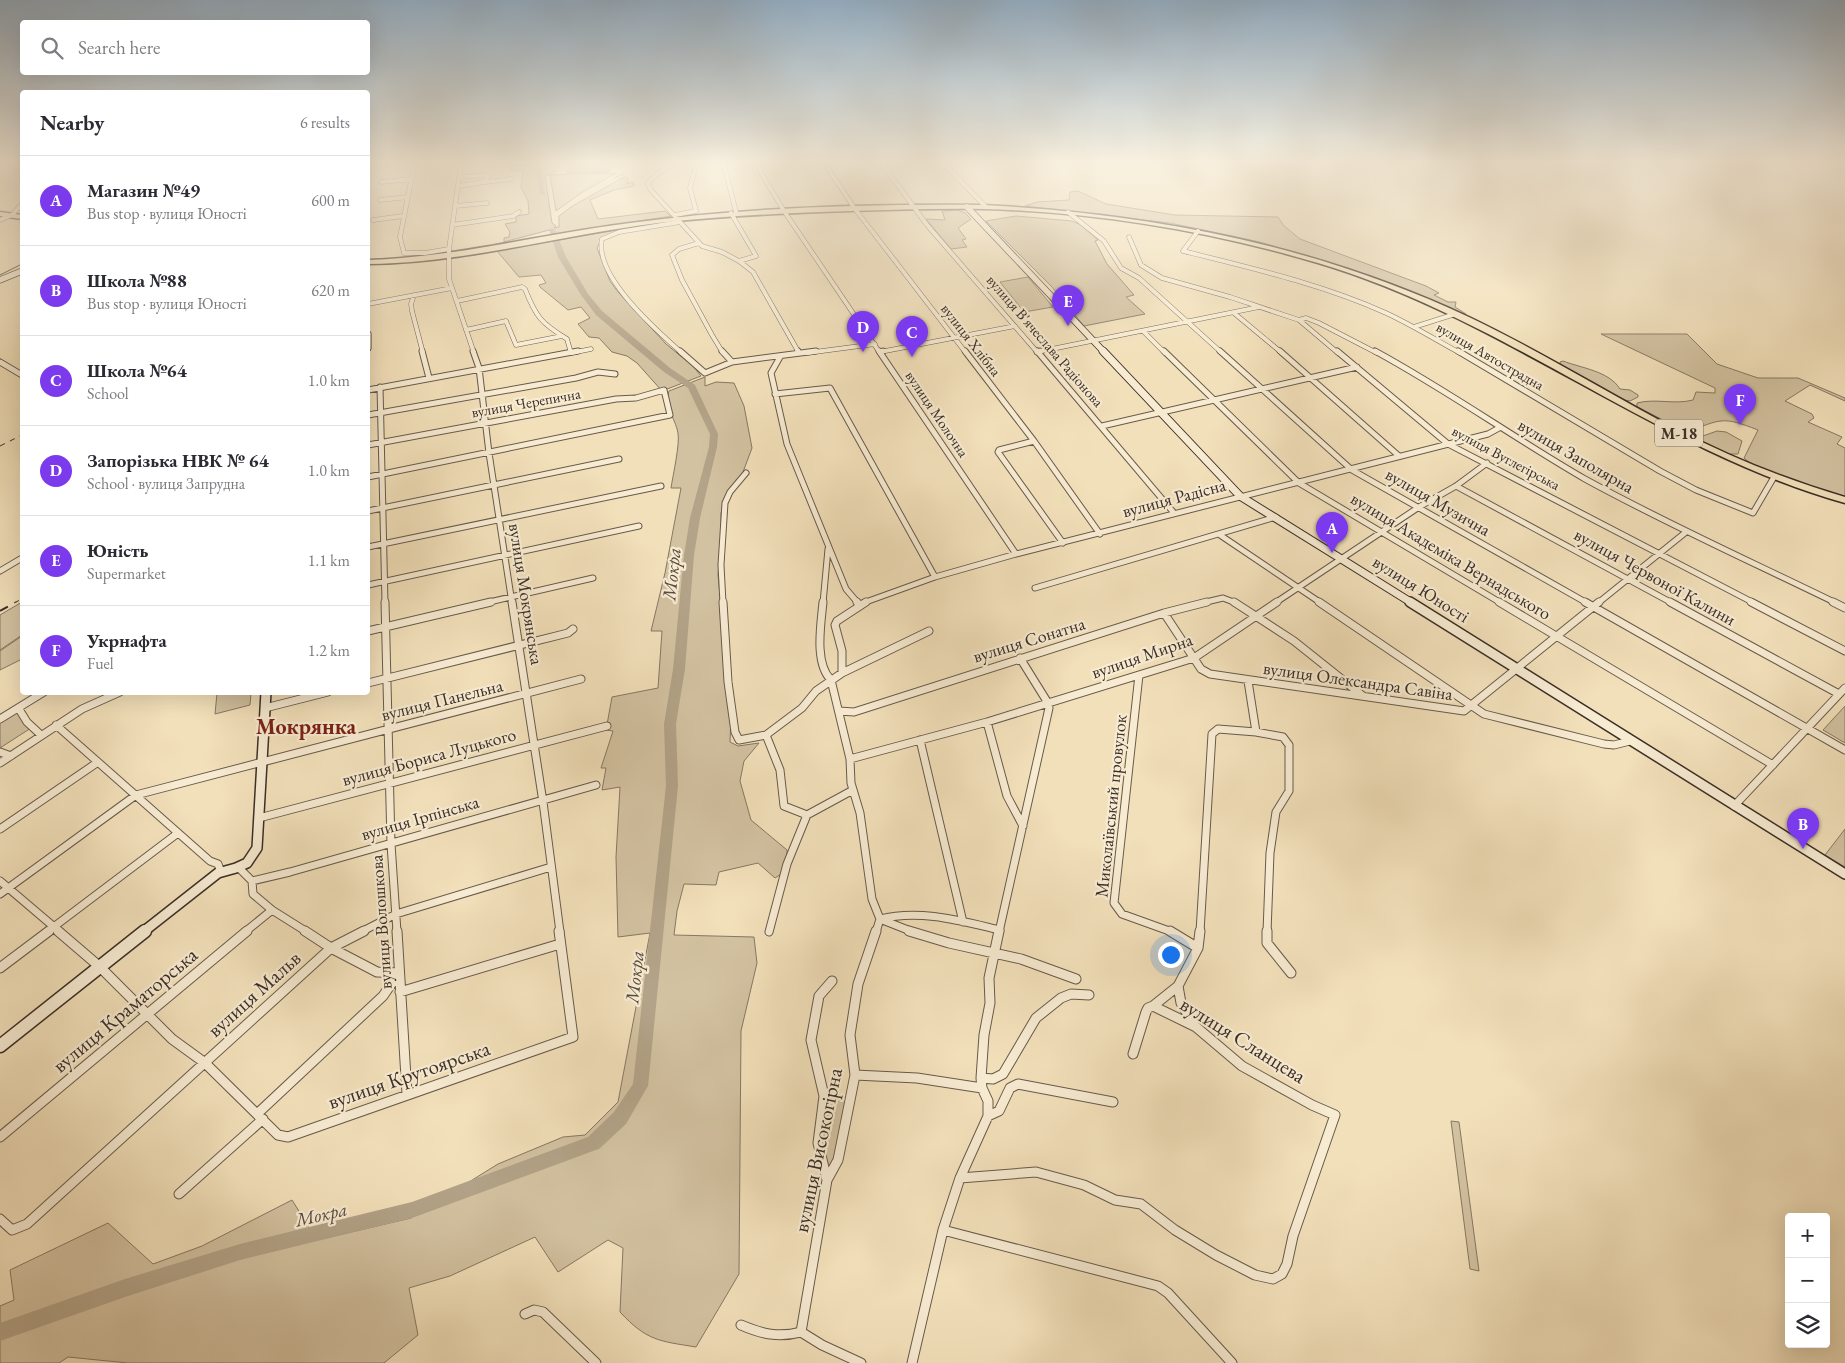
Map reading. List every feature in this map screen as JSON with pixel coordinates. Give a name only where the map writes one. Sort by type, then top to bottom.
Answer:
[{"type":"highway","name":"М-18","points":[[370,262],[488,250],[634,225]]},
{"type":"highway","name":"М-18","points":[[1158,225],[1198,231],[1264,247],[1332,266],[1406,293],[1455,314],[1554,364],[1689,439],[1774,477],[1845,500]]},
{"type":"street","points":[[402,225],[400,237],[404,253],[449,253]]},
{"type":"street","points":[[452,226],[460,225]]},
{"type":"street","points":[[650,225],[619,232],[602,239],[600,248],[614,282],[637,310],[705,373],[732,362],[875,344]]},
{"type":"street","points":[[683,225],[699,243],[739,261],[753,272],[799,353]]},
{"type":"street","points":[[739,261],[756,256],[740,225]]},
{"type":"street","name":"вулиця Молочна","points":[[793,225],[1016,554]]},
{"type":"street","name":"вулиця Хлібна","points":[[867,225],[1034,441],[1100,534]]},
{"type":"street","name":"вулиця В'ячеслава Радіонова","points":[[927,225],[1102,426],[1174,513]]},
{"type":"street","name":"вулиця Юності","points":[[984,225],[1096,341],[1240,496],[1845,874]]},
{"type":"street","name":"вулиця Музична","points":[[1084,225],[1104,241],[1121,268],[1139,278],[1352,470],[1845,750]]},
{"type":"street","name":"вулиця Мокрянська","points":[[452,226],[449,279],[479,368],[484,423],[543,802],[573,1037]]},
{"type":"street","name":"вулиця Автострадна","points":[[1198,231],[1183,250],[1273,274],[1341,296],[1388,314],[1472,359],[1642,461],[1696,490],[1753,513],[1774,477]]},
{"type":"street","name":"вулиця Вуглегірська","points":[[1130,237],[1141,265],[1162,278],[1299,320],[1448,444],[1845,651]]},
{"type":"street","points":[[699,243],[679,250],[672,255],[676,269],[709,331],[732,362]]},
{"type":"street","points":[[0,280],[20,272]]},
{"type":"street","points":[[457,302],[522,287],[525,289],[538,316],[553,331],[566,339],[571,353]]},
{"type":"street","points":[[370,304],[452,288]]},
{"type":"street","points":[[414,295],[411,304],[412,311],[428,378]]},
{"type":"street","points":[[1037,352],[1144,332],[1260,307]]},
{"type":"street","points":[[1234,313],[1312,378],[1399,456]]},
{"type":"street","points":[[1414,327],[1455,314]]},
{"type":"street","name":"вулиця Заполярна","points":[[1299,320],[1306,318],[1320,323],[1404,368],[1584,478],[1686,532],[1721,547],[1845,608]]},
{"type":"street","points":[[466,330],[506,321],[516,345],[562,336]]},
{"type":"street","points":[[880,352],[1015,326]]},
{"type":"street","name":"вулиця Академіка Вернадського","points":[[1144,332],[1299,483],[1773,765]]},
{"type":"street","points":[[370,390],[591,349]]},
{"type":"street","points":[[780,357],[771,373],[787,444],[828,549],[846,589],[860,605]]},
{"type":"street","points":[[0,362],[20,374]]},
{"type":"street","points":[[1102,426],[1357,367]]},
{"type":"street","points":[[370,415],[576,378],[598,372],[615,374]]},
{"type":"street","name":"вулиця Волошкова","points":[[380,387],[391,844],[407,1094]]},
{"type":"street","points":[[775,394],[830,388],[935,577]]},
{"type":"street","name":"вулиця Черепична","points":[[370,445],[484,423],[636,398],[664,390],[670,415],[489,453]]},
{"type":"street","name":"вулиця Радісна","points":[[842,673],[842,651],[836,625],[837,621],[860,605],[935,577],[1240,496],[1352,470],[1399,456],[1488,434],[1500,428]]},
{"type":"street","points":[[1034,441],[998,452],[1063,543]]},
{"type":"street","points":[[370,477],[489,453]]},
{"type":"street","points":[[370,510],[619,460]]},
{"type":"street","name":"вулиця Мирна","points":[[850,759],[986,722],[1194,658],[1419,507],[1456,486],[1487,463]]},
{"type":"street","points":[[746,473],[730,492],[725,502],[721,565],[728,682],[736,738],[738,740],[766,735],[802,708],[816,691],[830,680],[929,631]]},
{"type":"street","points":[[370,547],[661,486]]},
{"type":"street","name":"вулиця Червоної Калини","points":[[1456,486],[1839,694]]},
{"type":"street","points":[[1034,588],[1220,535],[1276,517]]},
{"type":"street","points":[[370,585],[639,526]]},
{"type":"street","points":[[1220,535],[1471,706],[1686,532]]},
{"type":"street","points":[[828,549],[821,623],[821,661],[824,673],[830,680],[850,759],[853,790],[860,813],[872,899],[880,919],[911,932],[1022,960],[1076,979]]},
{"type":"street","points":[[0,571],[20,559]]},
{"type":"street","points":[[370,631],[593,578]]},
{"type":"street","name":"вулиця Сонатна","points":[[839,711],[854,712],[1020,658],[1217,598],[1229,598],[1256,616]]},
{"type":"street","name":"вулиця Олександра Савіна","points":[[1164,613],[1201,669],[1210,674],[1464,711],[1471,706],[1493,718],[1604,744],[1614,745],[1630,741]]},
{"type":"street","points":[[1256,616],[1347,680],[1364,697]]},
{"type":"street","points":[[370,682],[520,646],[568,633],[573,629]]},
{"type":"street","points":[[912,1363],[943,1230],[960,1178],[988,1116],[988,1101],[980,1078],[984,1035],[990,1003],[990,978],[1049,708],[1048,702],[1020,658]]},
{"type":"street","name":"Миколаївський провулок","points":[[1140,675],[1114,903],[1115,907],[1122,914],[1167,929],[1198,948]]},
{"type":"street","name":"вулиця Панельна","points":[[136,795],[581,679]]},
{"type":"street","points":[[1248,681],[1256,732]]},
{"type":"street","points":[[1734,806],[1845,688]]},
{"type":"street","points":[[0,719],[40,695]]},
{"type":"street","points":[[0,763],[90,705],[113,695]]},
{"type":"street","points":[[0,1046],[221,872],[248,864],[255,856],[258,848],[266,695]]},
{"type":"street","points":[[265,708],[316,695]]},
{"type":"street","points":[[19,709],[27,722],[41,735]]},
{"type":"street","points":[[986,722],[1007,796],[1023,826]]},
{"type":"street","points":[[56,726],[178,834],[210,861],[218,864],[221,872]]},
{"type":"street","name":"вулиця Бориса Луцького","points":[[259,818],[608,726]]},
{"type":"street","points":[[1154,1006],[1178,986],[1198,948],[1203,904],[1212,734],[1218,729],[1256,732],[1283,738],[1289,746],[1288,791],[1276,812],[1270,852],[1267,943],[1291,973]]},
{"type":"street","points":[[766,735],[780,770],[784,806],[807,815]]},
{"type":"street","points":[[920,740],[963,922]]},
{"type":"street","points":[[0,752],[10,756]]},
{"type":"street","points":[[0,829],[98,762]]},
{"type":"street","name":"вулиця Ірпінська","points":[[252,881],[543,802],[596,785]]},
{"type":"street","points":[[769,932],[787,864],[807,815],[815,809],[844,797],[853,790]]},
{"type":"street","points":[[0,894],[136,795]]},
{"type":"street","points":[[0,968],[178,834]]},
{"type":"street","name":"вулиця Мальв","points":[[0,1219],[12,1230],[27,1224],[331,948],[396,914],[551,867]]},
{"type":"street","points":[[239,868],[252,881],[252,894],[272,910],[331,948],[377,972],[399,973]]},
{"type":"street","name":"вулиця Крутоярська","points":[[0,881],[100,967],[172,1039],[205,1063],[278,1135],[288,1137],[573,1037]]},
{"type":"street","name":"вулиця Краматорська","points":[[0,1137],[272,910]]},
{"type":"street","points":[[880,919],[902,913],[963,922],[1000,930]]},
{"type":"street","name":"вулиця Високогірна","points":[[801,1332],[826,1180],[838,1160],[855,1075],[850,1035],[858,984],[880,919]]},
{"type":"street","points":[[400,992],[560,944]]},
{"type":"street","points":[[179,1194],[382,996],[399,973]]},
{"type":"street","points":[[826,1180],[818,1143],[824,1096],[811,1040],[819,996],[832,981]]},
{"type":"street","points":[[1178,986],[1181,1003],[1196,1027]]},
{"type":"street","points":[[980,1078],[993,1080],[1003,1074],[1036,1018],[1061,998],[1071,994],[1089,995]]},
{"type":"street","name":"вулиця Сланцева","points":[[960,1178],[1036,1172],[1084,1185],[1115,1200],[1141,1204],[1175,1230],[1216,1255],[1255,1275],[1273,1279],[1282,1274],[1288,1264],[1292,1236],[1335,1115],[1312,1105],[1242,1066],[1196,1027],[1154,1006],[1148,1008],[1146,1012],[1133,1054]]},
{"type":"street","points":[[855,1075],[918,1078],[982,1088]]},
{"type":"street","points":[[988,1116],[999,1111],[1010,1088],[1018,1084],[1113,1102]]},
{"type":"street","points":[[943,1230],[1158,1286],[1168,1293],[1232,1363]]},
{"type":"street","points":[[525,1314],[538,1309],[543,1312],[596,1363]]},
{"type":"street","points":[[741,1325],[762,1334],[785,1337],[801,1332],[822,1345],[860,1363]]},
{"type":"shaded area","points":[[505,225],[554,225],[556,226],[554,228],[559,227],[559,225],[618,225],[555,235],[553,229],[504,242],[504,238],[509,237],[510,232]]},
{"type":"shaded area","points":[[660,225],[602,238],[597,248],[610,281],[618,292],[666,344],[693,366],[701,376],[662,391],[637,363],[627,356],[612,352],[599,338],[589,337],[578,324],[590,318],[581,307],[568,310],[540,287],[539,285],[546,283],[541,275],[519,277],[497,251],[620,229]]},
{"type":"shaded area","points":[[931,225],[963,225],[958,228],[966,239],[962,240],[967,247],[951,249]]},
{"type":"shaded area","points":[[990,225],[1081,225],[1098,240],[1095,241],[1107,264],[1134,295],[1126,297],[1145,314],[1084,326],[1052,287]]},
{"type":"shaded area","points":[[1178,225],[1283,225],[1300,239],[1426,286],[1439,293],[1434,295],[1448,302],[1456,302],[1455,307],[1466,314],[1463,315],[1346,268],[1260,242]]},
{"type":"shaded area","points":[[1028,277],[1053,307],[1024,312],[1000,282]]},
{"type":"shaded area","points":[[1601,334],[1687,334],[1717,364],[1758,378],[1798,378],[1845,398],[1845,401],[1810,385],[1785,401],[1812,414],[1814,418],[1808,422],[1842,437],[1837,444],[1845,448],[1845,496],[1776,475],[1744,458],[1758,430],[1729,421],[1722,421],[1687,432],[1637,407],[1637,403],[1651,401],[1679,402],[1693,400],[1696,392],[1715,393],[1715,388]]},
{"type":"shaded area","points":[[1563,361],[1602,374],[1620,389],[1630,390],[1638,395],[1638,397],[1630,401],[1624,400],[1560,364]]},
{"type":"shaded area","points":[[705,377],[705,386],[716,382],[734,383],[744,406],[752,448],[743,472],[726,498],[721,513],[718,575],[731,715],[730,742],[738,746],[759,743],[744,761],[740,781],[751,820],[787,850],[787,857],[783,873],[775,878],[758,863],[719,872],[716,885],[684,884],[677,911],[674,935],[754,937],[757,963],[741,1031],[739,1274],[696,1347],[654,1338],[638,1329],[620,1312],[623,1248],[608,1240],[558,1272],[535,1237],[450,1276],[409,1288],[418,1335],[384,1363],[128,1363],[68,1357],[59,1363],[0,1363],[0,1306],[14,1300],[10,1270],[108,1223],[153,1264],[202,1246],[292,1200],[317,1240],[411,1218],[498,1164],[563,1137],[585,1135],[618,1102],[650,933],[618,937],[616,857],[620,787],[602,790],[606,768],[601,768],[613,731],[606,730],[612,697],[658,688],[662,631],[651,631],[665,573],[681,488],[671,488],[678,433],[669,408],[668,397],[669,391]]},
{"type":"shaded area","points":[[1717,431],[1726,432],[1742,441],[1738,454],[1728,454],[1700,440],[1700,437]]},
{"type":"shaded area","points":[[20,603],[20,636],[0,650],[0,615]]},
{"type":"shaded area","points":[[20,637],[20,660],[0,670],[0,651]]},
{"type":"shaded area","points":[[217,695],[251,695],[250,705],[215,714]]},
{"type":"shaded area","points":[[1845,706],[1845,743],[1823,730]]},
{"type":"shaded area","points":[[17,712],[31,728],[0,748],[0,720]]},
{"type":"shaded area","points":[[1845,829],[1845,867],[1825,855]]},
{"type":"shaded area","points":[[839,1095],[848,1098],[834,1162],[829,1166],[825,1161],[822,1146],[826,1105],[829,1099]]},
{"type":"shaded area","points":[[1451,1121],[1459,1122],[1479,1271],[1470,1269]]},
{"type":"waterway","name":"Мокра","points":[[0,1332],[125,1288],[240,1252],[412,1210],[593,1143],[620,1118],[640,1086],[672,786],[670,724],[679,669],[689,555],[695,518],[713,447],[714,434],[692,387],[667,370],[599,313],[585,295],[562,257],[552,230]]},
{"type":"tram line","points":[[0,275],[20,265]]},
{"type":"railway","points":[[0,446],[20,436]]},
{"type":"railway","points":[[16,602],[20,600]]},
{"type":"railway","points":[[0,611],[16,602]]},
{"type":"place","name":"Юність","points":[[1068,326]]},
{"type":"place","name":"Запорізька НВК № 64","points":[[863,352]]},
{"type":"place","name":"Школа №64","points":[[912,357]]},
{"type":"place","name":"Укрнафта","points":[[1740,425]]},
{"type":"place","name":"Магазин №49","points":[[1332,553]]},
{"type":"place","name":"Школа №88","points":[[1803,849]]},
{"type":"district","name":"Мокрянка","points":[[306,726]]}]
